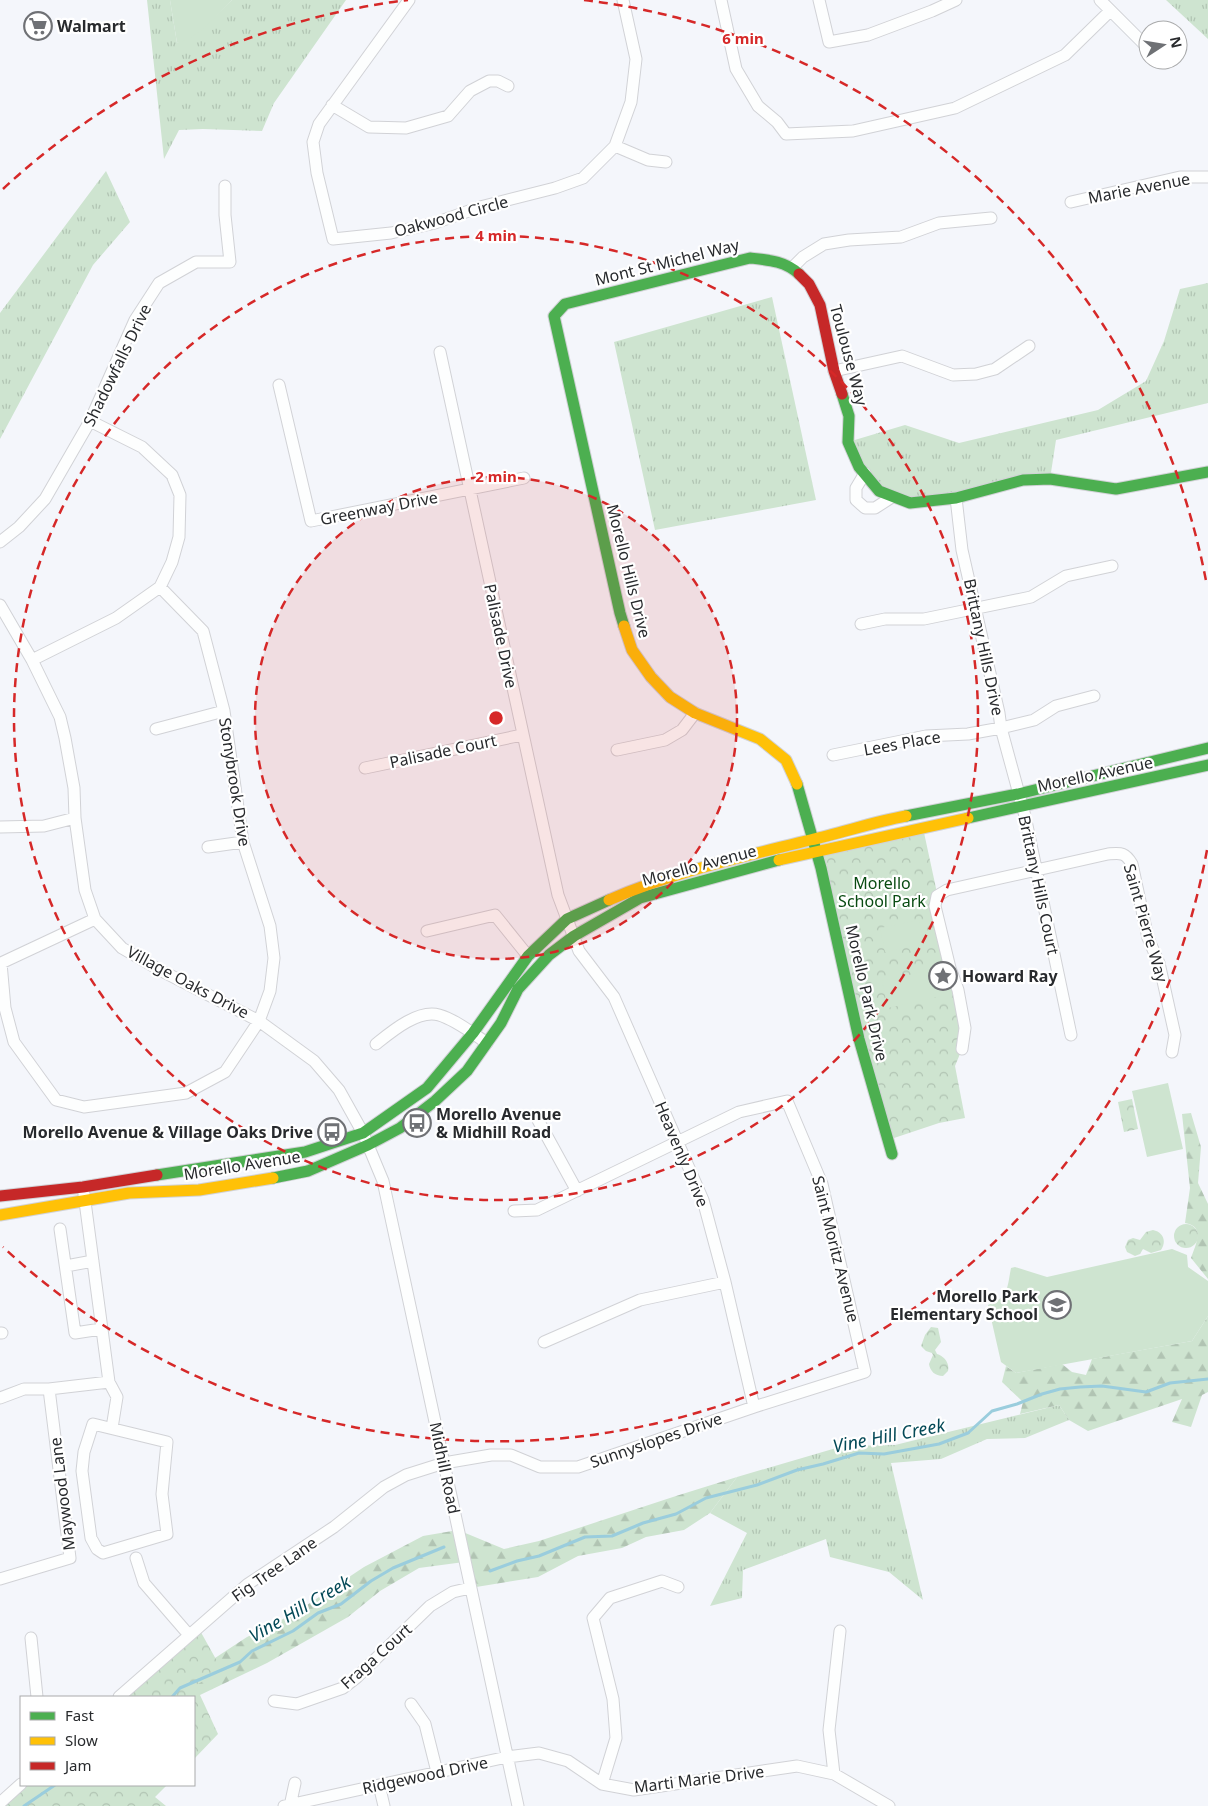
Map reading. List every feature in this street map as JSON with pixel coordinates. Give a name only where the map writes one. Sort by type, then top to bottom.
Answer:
[{"type":"street","name":"Oakwood Circle","points":[[410,0],[319,124],[313,142],[317,173],[332,239],[391,233],[435,223],[480,207],[555,188],[583,178],[615,146],[631,102],[636,59],[623,0]]},
{"type":"street","points":[[721,0],[736,69],[758,106],[777,122],[786,134],[853,131],[955,108],[1065,55],[1110,11]]},
{"type":"street","points":[[819,0],[829,42],[868,35],[956,0]]},
{"type":"street","points":[[928,0],[932,11]]},
{"type":"street","points":[[1100,0],[1138,38]]},
{"type":"street","points":[[332,105],[369,127],[406,128],[448,116],[470,91],[489,80],[508,86]]},
{"type":"street","points":[[615,146],[648,160],[666,162]]},
{"type":"street","name":"Marie Avenue","points":[[1071,202],[1180,177],[1208,177]]},
{"type":"street","name":"Shadowfalls Drive","points":[[0,542],[19,527],[45,499],[90,421],[135,320],[159,283],[196,262],[230,262],[225,216],[225,186]]},
{"type":"street","points":[[792,268],[803,257],[824,244],[849,240],[901,237],[939,223],[991,218]]},
{"type":"street","name":"Mont St Michel Way","points":[[554,316],[565,304],[750,258],[773,260],[792,268]]},
{"type":"street","name":"Toulouse Way","points":[[792,268],[809,284],[820,305],[834,371],[848,416],[848,442],[859,467],[878,492],[910,504],[956,498],[1023,480],[1050,479],[1116,489],[1208,472]]},
{"type":"street","name":"Morello Hills Drive","points":[[554,316],[620,613],[632,650],[651,677],[670,697],[695,713],[760,738],[786,760],[798,786],[812,839]]},
{"type":"street","points":[[834,371],[902,356],[953,375],[976,374],[995,369],[1029,346]]},
{"type":"street","name":"Palisade Drive","points":[[440,352],[522,735],[558,895],[567,919]]},
{"type":"street","name":"Greenway Drive","points":[[279,385],[311,521],[524,478]]},
{"type":"street","points":[[32,660],[116,618],[160,588],[172,562],[179,537],[180,495],[172,475],[142,447],[90,421]]},
{"type":"street","points":[[865,473],[856,488],[856,500],[865,508],[875,508],[892,497]]},
{"type":"street","name":"Brittany Hills Drive","points":[[956,498],[962,550],[1001,728],[1018,794]]},
{"type":"street","points":[[861,624],[885,619],[924,619],[1030,597],[1066,576],[1112,566]]},
{"type":"street","name":"Stonybrook Drive","points":[[95,919],[1,962],[5,1008],[14,1042],[56,1100],[84,1107],[186,1093],[225,1072],[259,1021],[270,991],[274,958],[270,926],[243,842],[224,711],[203,631],[160,588]]},
{"type":"street","name":"Village Oaks Drive","points":[[0,605],[32,660],[60,717],[74,788],[75,818],[85,890],[95,919],[122,948],[158,969],[259,1021],[314,1061],[339,1090],[363,1133]]},
{"type":"street","name":"Lees Place","points":[[833,755],[926,736],[968,734],[1001,728],[1034,720],[1056,706],[1094,696]]},
{"type":"street","points":[[156,729],[224,711]]},
{"type":"street","points":[[617,750],[665,740],[682,730],[695,713]]},
{"type":"street","name":"Palisade Court","points":[[365,768],[522,735]]},
{"type":"street","name":"Morello Avenue","points":[[0,1196],[83,1187],[305,1152],[363,1133],[427,1088],[473,1033],[528,956],[567,919],[630,891],[721,862],[853,830],[875,822],[1018,794],[1208,748]]},
{"type":"street","name":"Morello Avenue","points":[[0,1214],[129,1193],[199,1190],[308,1171],[368,1145],[400,1128],[435,1101],[467,1071],[501,1022],[518,989],[549,955],[574,936],[640,898],[816,852],[1208,765]]},
{"type":"street","name":"Brittany Hills Court","points":[[1018,794],[1071,1035]]},
{"type":"street","points":[[0,827],[44,826],[75,818]]},
{"type":"street","name":"Morello Park Drive","points":[[812,839],[859,1039],[892,1154]]},
{"type":"street","points":[[208,847],[243,842]]},
{"type":"street","name":"Saint Pierre Way","points":[[1036,869],[1108,854],[1120,853],[1128,857],[1132,864],[1148,938],[1159,963],[1175,1035],[1172,1052]]},
{"type":"street","points":[[962,1049],[965,1028],[958,990],[935,906],[938,896],[947,890],[1036,869]]},
{"type":"street","points":[[427,931],[496,915],[528,956]]},
{"type":"street","name":"Heavenly Drive","points":[[567,919],[579,951],[614,997],[703,1200],[725,1282],[754,1407]]},
{"type":"street","points":[[376,1044],[399,1025],[423,1016],[437,1014],[450,1019],[487,1043]]},
{"type":"street","name":"Saint Moritz Avenue","points":[[678,1142],[739,1112],[787,1100],[822,1184],[865,1372]]},
{"type":"street","points":[[538,1120],[576,1191]]},
{"type":"street","name":"Midhill Road","points":[[363,1133],[383,1181],[518,1806]]},
{"type":"street","points":[[514,1211],[537,1210],[678,1142]]},
{"type":"street","points":[[83,1187],[109,1382],[117,1397],[112,1428]]},
{"type":"street","points":[[60,1229],[75,1333],[101,1329]]},
{"type":"street","points":[[66,1266],[93,1262]]},
{"type":"street","points":[[544,1342],[640,1300],[725,1282]]},
{"type":"street","name":"Sunnyslopes Drive","points":[[444,1464],[491,1455],[511,1455],[540,1467],[578,1468],[754,1407],[865,1372]]},
{"type":"street","points":[[0,1398],[24,1389],[49,1389],[109,1382]]},
{"type":"street","name":"Maywood Lane","points":[[0,1579],[70,1558],[49,1389]]},
{"type":"street","points":[[93,1424],[112,1428],[167,1442],[162,1494],[167,1534],[103,1554],[97,1549],[91,1538],[82,1471],[84,1452],[93,1424]]},
{"type":"street","name":"Fig Tree Lane","points":[[120,1696],[248,1584],[334,1527],[384,1486],[406,1475],[444,1464]]},
{"type":"street","points":[[136,1558],[144,1583],[189,1635]]},
{"type":"street","points":[[602,1784],[616,1738],[613,1699],[593,1618],[610,1598],[662,1581],[678,1586]]},
{"type":"street","name":"Fraga Court","points":[[274,1701],[297,1704],[343,1688],[356,1678],[430,1606],[452,1592],[470,1588]]},
{"type":"street","points":[[834,1774],[829,1730],[840,1630]]},
{"type":"street","points":[[32,1638],[36,1696]]},
{"type":"street","points":[[411,1704],[425,1724],[437,1772]]},
{"type":"street","name":"Marti Marie Drive","points":[[507,1757],[538,1753],[568,1761],[602,1784],[634,1790],[796,1766],[834,1774],[889,1806]]},
{"type":"street","name":"Ridgewood Drive","points":[[288,1805],[507,1757]]},
{"type":"street","points":[[288,1805],[295,1783]]},
{"type":"street","points":[[0,1803],[20,1785]]},
{"type":"street","points":[[380,1785],[384,1806]]},
{"type":"green space","points":[[147,0],[170,0],[177,43],[204,27],[232,0],[346,0],[274,103],[262,131],[179,130],[164,159]]},
{"type":"green space","points":[[170,0],[232,0],[200,31],[177,43]]},
{"type":"green space","points":[[1166,0],[1208,0],[1208,39]]},
{"type":"green space","points":[[106,171],[130,222],[93,265],[0,439],[0,313]]},
{"type":"green space","points":[[1208,283],[1208,403],[1056,440],[1050,479],[910,503],[879,491],[848,442],[905,425],[959,443],[1098,410],[1146,381],[1164,341],[1180,289]]},
{"type":"green space","points":[[772,297],[816,500],[655,530],[614,342]]},
{"type":"green space","name":"Morello School Park","points":[[923,828],[958,990],[962,1049],[955,1066],[965,1118],[939,1123],[888,1140],[816,851]]},
{"type":"green space","points":[[919,920],[924,944],[885,952],[880,928]]},
{"type":"green space","points":[[936,969],[942,996],[888,1008],[882,981]]},
{"type":"green space","points":[[1168,1083],[1183,1149],[1147,1157],[1132,1091]]},
{"type":"green space","points":[[1132,1099],[1138,1129],[1124,1132],[1118,1102]]},
{"type":"green space","points":[[1191,1113],[1201,1147],[1198,1183],[1208,1204],[1208,1279],[1191,1258],[1197,1232],[1191,1225],[1185,1223],[1190,1188],[1182,1114]]},
{"type":"green space","points":[[1186,1224],[1195,1227],[1198,1236],[1195,1245],[1186,1248],[1177,1245],[1174,1236],[1177,1227]]},
{"type":"green space","points":[[1153,1230],[1163,1237],[1164,1243],[1161,1250],[1151,1253],[1143,1249],[1140,1254],[1135,1256],[1127,1252],[1125,1247],[1128,1240],[1133,1238],[1140,1240],[1146,1232]]},
{"type":"green space","points":[[1172,1249],[1187,1255],[1188,1267],[1208,1281],[1208,1316],[1192,1341],[1016,1373],[1001,1362],[988,1305],[1000,1299],[1006,1291],[1011,1268],[1015,1267],[1047,1277]]},
{"type":"green space","points":[[1208,1316],[1208,1392],[1202,1395],[1191,1427],[1172,1422],[1182,1399],[1088,1431],[1069,1420],[1059,1405],[1020,1414],[1023,1402],[1002,1382],[1006,1366],[1016,1373],[1062,1364],[1072,1372],[1086,1375],[1092,1359],[1192,1341]]},
{"type":"green space","points":[[931,1327],[938,1328],[941,1342],[935,1350],[937,1354],[944,1358],[948,1365],[948,1371],[943,1376],[935,1374],[930,1369],[929,1364],[933,1355],[921,1346],[925,1335]]},
{"type":"green space","points":[[1059,1405],[1069,1420],[1025,1438],[987,1439],[941,1459],[891,1463],[923,1600],[889,1572],[830,1557],[826,1539],[743,1570],[742,1598],[710,1606],[747,1533],[710,1513],[737,1477],[843,1446],[895,1445]]},
{"type":"green space","points":[[737,1477],[710,1513],[684,1530],[646,1537],[622,1548],[578,1556],[538,1577],[470,1588],[464,1562],[419,1568],[380,1591],[348,1617],[267,1663],[200,1695],[190,1696],[182,1672],[215,1658],[247,1637],[295,1613],[364,1567],[423,1536],[458,1530],[504,1549],[539,1541]]},
{"type":"green space","points":[[198,1627],[222,1670],[193,1687],[200,1695],[218,1734],[195,1758],[195,1696],[120,1696]]},
{"type":"green space","points":[[20,1786],[166,1786],[155,1797],[166,1806],[0,1806]]},
{"type":"waterway","name":"Vine Hill Creek","points":[[490,1571],[517,1561],[539,1556],[585,1537],[612,1536],[643,1523],[676,1514],[706,1498],[757,1485],[797,1470],[859,1453],[884,1454],[939,1444],[968,1433],[992,1411],[1060,1389],[1102,1386],[1146,1392],[1170,1383],[1208,1379]]},
{"type":"waterway","name":"Vine Hill Creek","points":[[173,1696],[180,1688],[240,1662],[252,1651],[293,1631],[318,1613],[341,1604],[371,1581],[393,1568],[444,1547]]},
{"type":"waterway","name":"Vine Hill Creek","points":[[24,1806],[54,1786]]},
{"type":"traffic: fast","points":[[624,626],[554,316],[565,304],[750,258],[782,264],[799,274]]},
{"type":"traffic: fast","points":[[842,394],[849,416],[848,442],[859,467],[879,491],[910,503],[956,498],[1023,480],[1050,479],[1116,489],[1208,472]]},
{"type":"traffic: fast","points":[[906,816],[1018,794],[1208,748]]},
{"type":"traffic: fast","points":[[968,818],[1208,765]]},
{"type":"traffic: fast","points":[[797,784],[821,868],[859,1039],[892,1154]]},
{"type":"traffic: fast","points":[[273,1178],[308,1171],[368,1145],[400,1128],[435,1101],[467,1071],[501,1023],[518,989],[549,955],[574,936],[640,898],[779,860]]},
{"type":"traffic: fast","points":[[157,1175],[305,1152],[363,1133],[427,1088],[473,1033],[528,956],[567,919],[609,900]]},
{"type":"traffic: slow","points":[[624,626],[632,650],[651,677],[670,697],[695,713],[760,739],[786,760],[797,784]]},
{"type":"traffic: slow","points":[[609,900],[658,881],[708,866],[906,816]]},
{"type":"traffic: slow","points":[[779,860],[968,818]]},
{"type":"traffic: slow","points":[[0,1215],[129,1193],[199,1190],[273,1178]]},
{"type":"traffic: jam","points":[[799,274],[809,284],[820,305],[834,371],[842,394]]},
{"type":"traffic: jam","points":[[0,1196],[83,1187],[157,1175]]},
{"type":"place","name":"Walmart","points":[[38,26]]},
{"type":"place","name":"Howard Ray","points":[[943,976]]},
{"type":"place","name":"Morello Avenue & Midhill Road","points":[[417,1123]]},
{"type":"place","name":"Morello Avenue & Village Oaks Drive","points":[[332,1132]]},
{"type":"place","name":"Morello Park Elementary School","points":[[1057,1305]]}]
